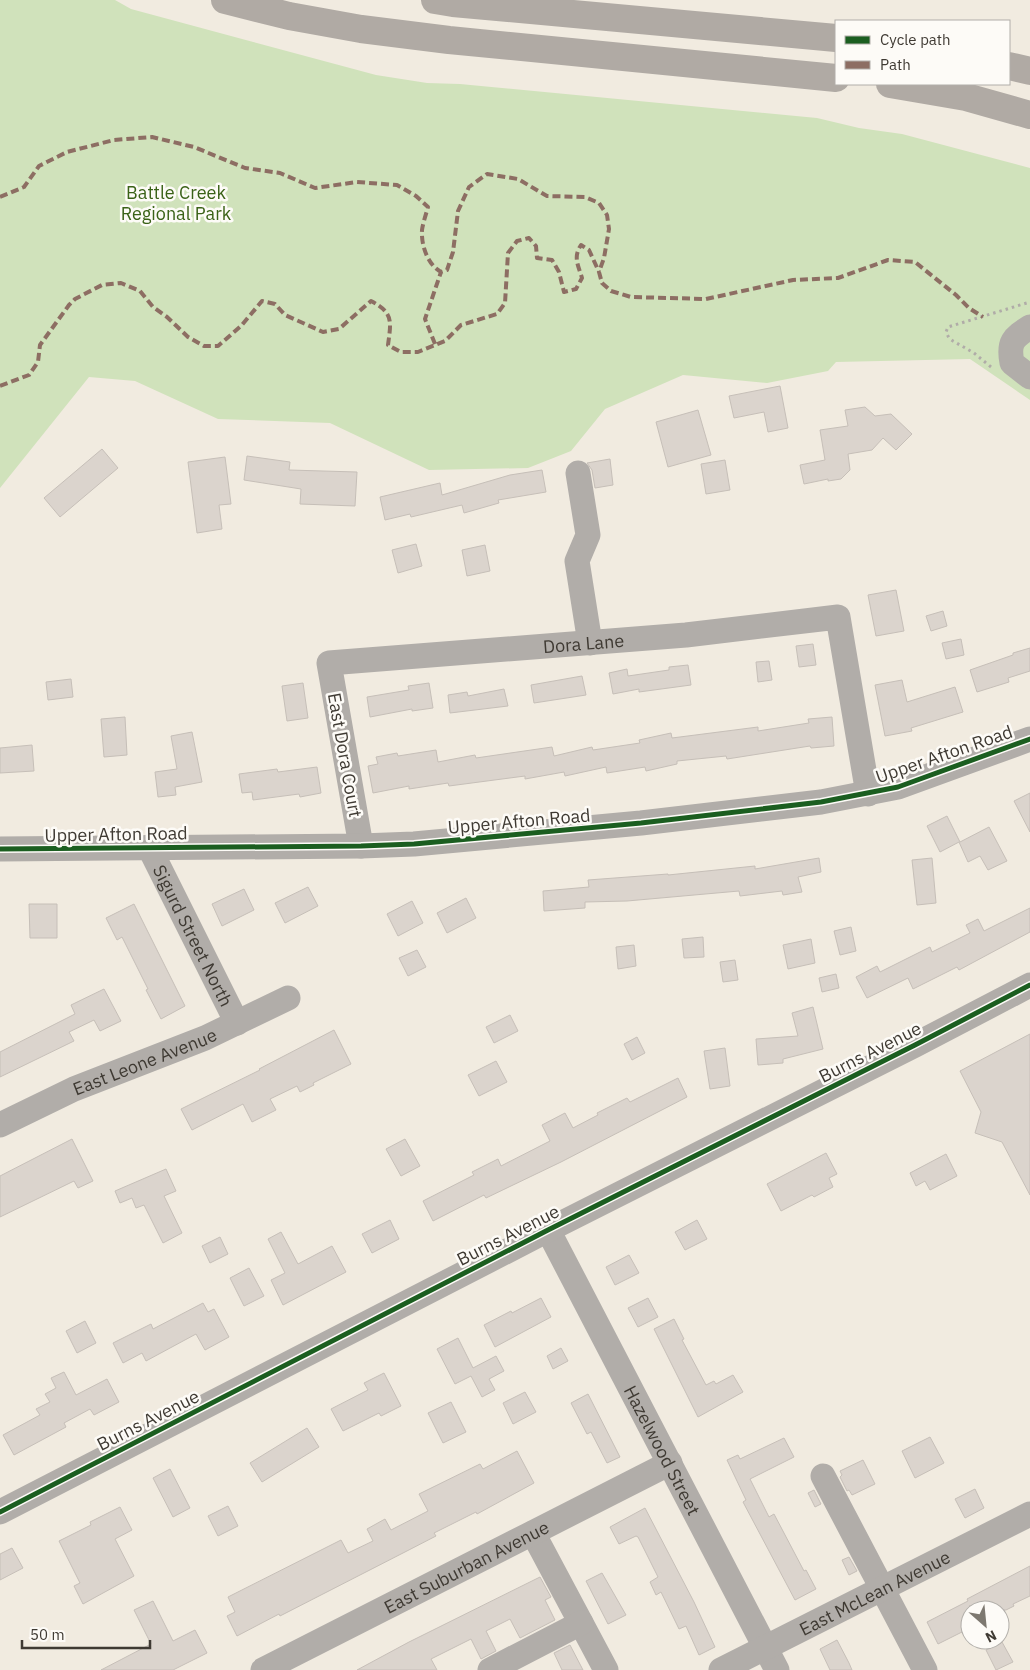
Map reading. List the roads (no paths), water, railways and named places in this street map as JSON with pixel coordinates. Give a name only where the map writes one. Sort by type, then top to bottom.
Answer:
[{"type":"highway","points":[[225,0],[289,16],[361,29],[459,41],[835,78]]},
{"type":"highway","points":[[435,0],[835,38]]},
{"type":"highway","points":[[1010,66],[1030,71]]},
{"type":"highway","points":[[896,85],[966,97],[1030,114]]},
{"type":"street","points":[[1021,370],[1010,351],[1016,336],[1030,327]]},
{"type":"street","points":[[578,473],[588,535],[577,562],[590,643]]},
{"type":"street","name":"Dora Lane","points":[[329,663],[686,635],[838,617],[868,794]]},
{"type":"street","name":"East Dora Court","points":[[329,663],[361,846]]},
{"type":"street","name":"Upper Afton Road","points":[[0,849],[414,844],[641,824],[822,802],[868,794],[933,776],[1030,739]]},
{"type":"street","name":"Sigurd Street North","points":[[149,847],[237,1023]]},
{"type":"street","name":"Burns Avenue","points":[[0,1512],[1030,985]]},
{"type":"street","name":"East Leone Avenue","points":[[0,1125],[74,1089],[205,1038],[288,998]]},
{"type":"street","name":"Hazelwood Street","points":[[548,1230],[777,1670]]},
{"type":"street","name":"East Suburban Avenue","points":[[263,1670],[670,1463]]},
{"type":"street","points":[[823,1476],[925,1670]]},
{"type":"street","name":"East McLean Avenue","points":[[720,1670],[1030,1514]]},
{"type":"street","points":[[533,1533],[606,1670]]},
{"type":"street","points":[[490,1670],[581,1623]]},
{"type":"park label","name":"Battle Creek Regional Park","points":[[176,202]]}]
